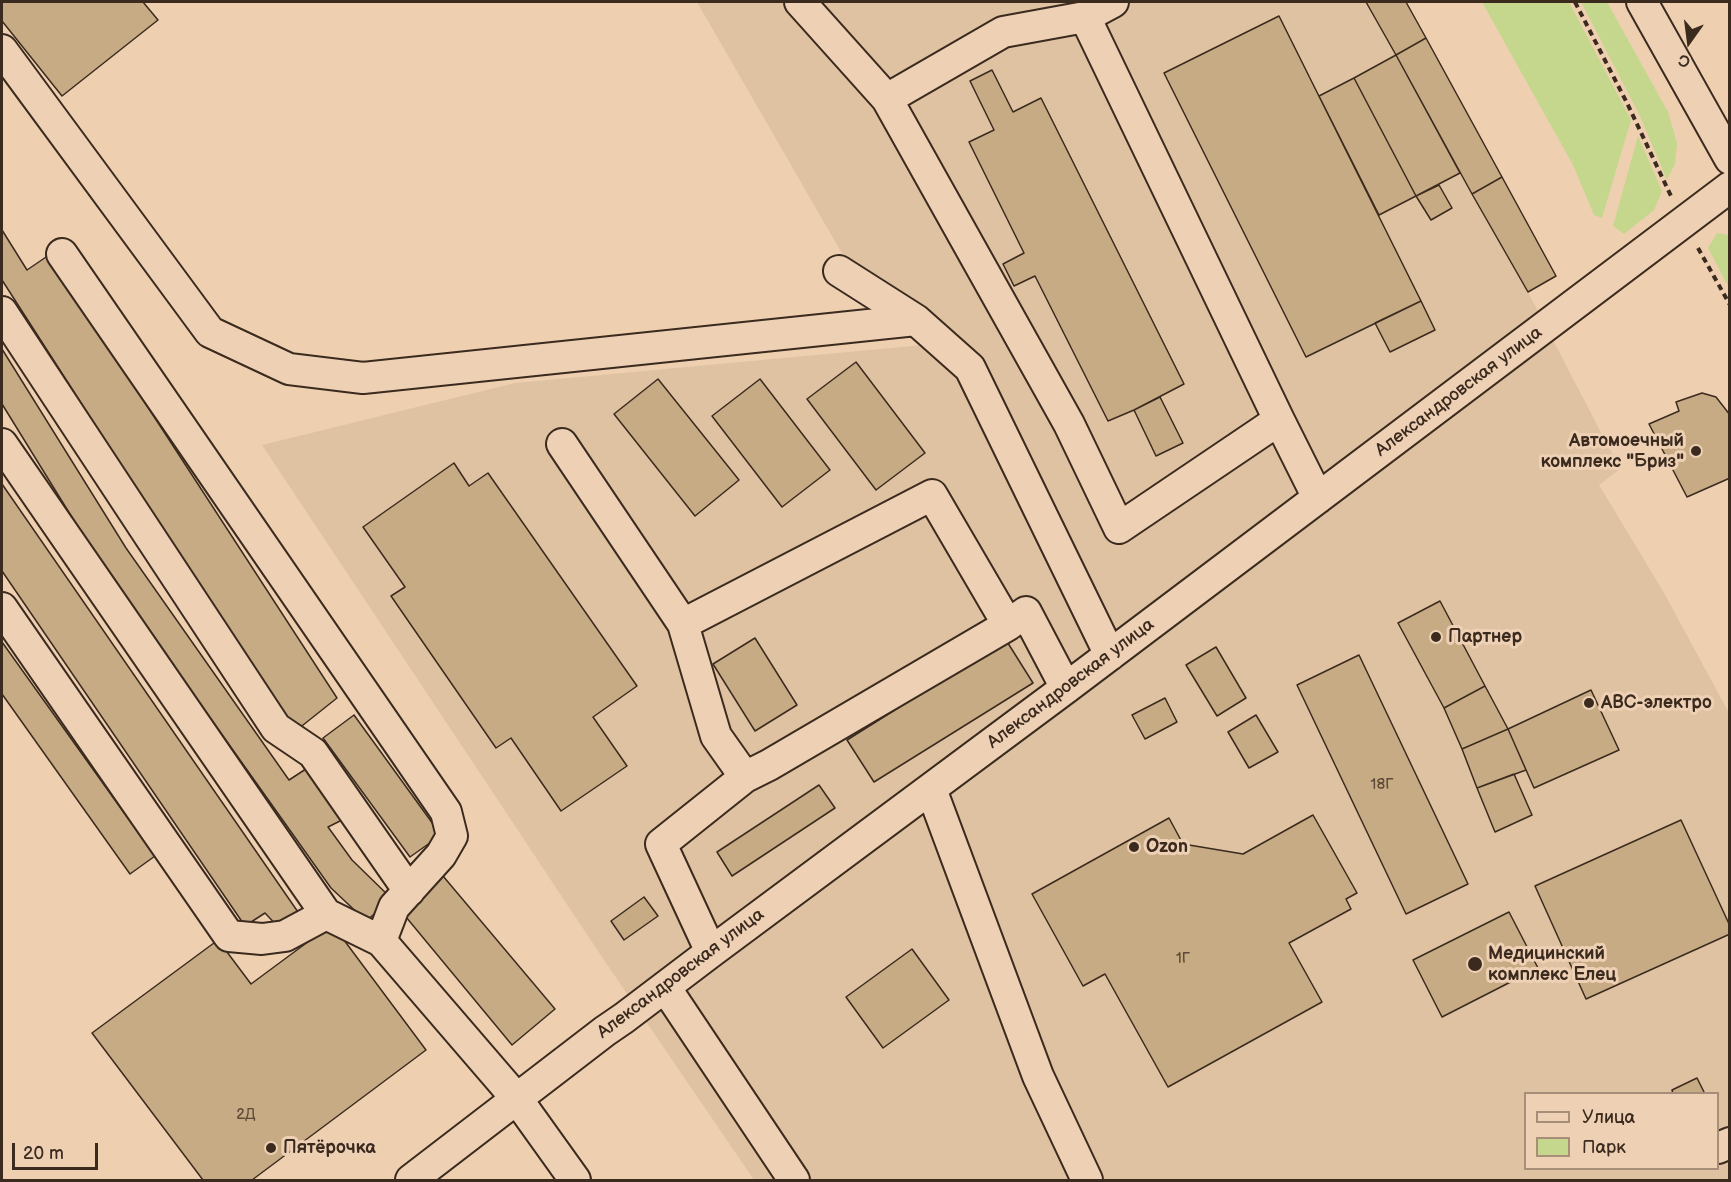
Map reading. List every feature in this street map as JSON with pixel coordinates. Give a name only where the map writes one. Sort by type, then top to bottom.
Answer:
[{"type":"street","points":[[800,2],[887,99],[1069,424],[1119,528],[1279,420]]},
{"type":"street","points":[[887,99],[1003,32],[1085,16],[1113,2]]},
{"type":"street","points":[[1642,2],[1730,159]]},
{"type":"street","points":[[1085,16],[1318,498]]},
{"type":"street","points":[[2,50],[210,332],[289,369],[363,378],[916,320]]},
{"type":"street","name":"Александровская улица","points":[[411,1180],[1730,187]]},
{"type":"street","points":[[63,254],[446,812],[452,836],[441,855],[394,907],[381,940]]},
{"type":"street","points":[[839,271],[916,320],[970,368],[1110,655]]},
{"type":"street","points":[[2,312],[276,728],[313,753],[409,891]]},
{"type":"street","points":[[2,444],[326,914],[381,940],[517,1099],[575,1180]]},
{"type":"street","points":[[562,444],[683,624],[716,736],[745,777]]},
{"type":"street","points":[[683,624],[932,495],[1008,625]]},
{"type":"street","points":[[2,608],[230,936],[262,939],[285,936],[326,914]]},
{"type":"street","points":[[711,952],[661,844],[745,777],[1008,625],[1026,612],[1066,688]]},
{"type":"street","points":[[931,789],[1038,1076],[1087,1180]]},
{"type":"street","points":[[665,987],[794,1180]]},
{"type":"path","points":[[1575,2],[1684,222],[1730,305]]},
{"type":"shaded area","points":[[697,2],[1406,2],[1556,276],[1528,292],[1620,469],[1599,485],[1663,591],[1729,713],[1729,1180],[754,1180],[604,960],[262,445],[515,383],[923,345],[840,250]]},
{"type":"green space","points":[[1482,2],[1569,2],[1631,120],[1602,218],[1594,215],[1573,165]]},
{"type":"green space","points":[[1581,2],[1607,2],[1668,112],[1677,143],[1675,164],[1667,180],[1639,114]]},
{"type":"green space","points":[[1638,136],[1662,191],[1654,210],[1624,234],[1613,226]]},
{"type":"green space","points":[[1717,233],[1729,235],[1729,288],[1708,248]]},
{"type":"building","points":[[2,2],[143,2],[158,20],[62,96],[2,21]]},
{"type":"building","points":[[1366,2],[1406,2],[1426,38],[1396,55]]},
{"type":"building","points":[[1279,16],[1421,301],[1306,357],[1164,73]]},
{"type":"building","points":[[1426,38],[1502,177],[1472,194],[1396,55]]},
{"type":"building","points":[[1396,55],[1460,173],[1416,196],[1354,78]]},
{"type":"building","points":[[992,70],[1013,112],[1041,98],[1184,384],[1108,421],[1035,276],[1014,286],[1003,264],[1024,253],[969,142],[994,130],[970,81]]},
{"type":"building","points":[[1354,78],[1416,196],[1379,215],[1319,96]]},
{"type":"building","points":[[1502,177],[1556,276],[1528,292],[1472,194]]},
{"type":"building","points":[[1439,185],[1452,208],[1431,220],[1416,196]]},
{"type":"building","points":[[2,230],[27,270],[49,255],[337,698],[293,733],[2,280]]},
{"type":"building","points":[[1421,301],[1435,330],[1390,352],[1375,323]]},
{"type":"building","points":[[2,349],[126,548],[289,780],[309,767],[344,819],[328,827],[352,860],[392,899],[366,921],[331,888],[102,566],[2,404]]},
{"type":"building","points":[[856,362],[925,453],[876,490],[807,399]]},
{"type":"building","points":[[658,379],[739,480],[695,516],[614,414]]},
{"type":"building","points":[[760,379],[830,470],[782,507],[712,416]]},
{"type":"building","name":"Автомоечный комплекс \"Бриз\"","points":[[1702,393],[1716,397],[1730,415],[1730,478],[1687,497],[1649,424],[1679,411],[1676,402]]},
{"type":"building","points":[[1160,397],[1183,443],[1156,456],[1134,410]]},
{"type":"building","points":[[454,463],[469,486],[488,473],[637,686],[593,717],[627,766],[561,811],[511,738],[496,748],[391,596],[405,587],[363,527]]},
{"type":"building","points":[[2,484],[298,912],[281,930],[265,913],[245,926],[2,571]]},
{"type":"building","points":[[1440,601],[1485,686],[1444,708],[1398,623]]},
{"type":"building","points":[[755,638],[797,705],[755,731],[713,664]]},
{"type":"building","points":[[1006,640],[1033,683],[874,782],[847,740]]},
{"type":"building","points":[[2,642],[155,856],[130,874],[2,694]]},
{"type":"building","points":[[1216,647],[1246,698],[1217,716],[1186,665]]},
{"type":"building","points":[[1359,655],[1468,884],[1406,914],[1297,685]]},
{"type":"building","points":[[1485,686],[1508,729],[1462,749],[1444,708]]},
{"type":"building","points":[[1591,690],[1619,750],[1534,788],[1508,729]]},
{"type":"building","points":[[1165,698],[1177,722],[1145,739],[1132,715]]},
{"type":"building","points":[[354,715],[441,835],[410,857],[323,738]]},
{"type":"building","points":[[1256,715],[1278,752],[1249,768],[1228,732]]},
{"type":"building","points":[[1508,729],[1526,770],[1477,788],[1462,749]]},
{"type":"building","points":[[1514,774],[1532,815],[1495,832],[1477,788]]},
{"type":"building","points":[[819,785],[835,808],[732,876],[717,852]]},
{"type":"building","points":[[1313,815],[1357,893],[1346,899],[1351,909],[1289,943],[1322,1002],[1168,1087],[1105,974],[1083,986],[1032,894],[1169,818],[1183,844],[1243,854]]},
{"type":"building","points":[[1681,820],[1730,926],[1730,934],[1586,999],[1535,886]]},
{"type":"building","points":[[443,876],[555,1009],[512,1045],[401,911]]},
{"type":"building","points":[[644,897],[658,916],[624,940],[611,921]]},
{"type":"building","points":[[1509,912],[1538,968],[1442,1017],[1413,960]]},
{"type":"building","points":[[332,924],[426,1050],[252,1180],[203,1180],[92,1033],[218,940],[251,984]]},
{"type":"building","points":[[912,949],[949,1000],[883,1048],[846,997]]},
{"type":"building","points":[[1697,1078],[1704,1092],[1672,1092],[1672,1090]]},
{"type":"place","name":"Автомоечный комплекс \"Бриз\"","points":[[1696,451]]},
{"type":"place","name":"Партнер","points":[[1436,637]]},
{"type":"place","name":"АВС-электро","points":[[1589,703]]},
{"type":"place","name":"Ozon","points":[[1134,847]]},
{"type":"place","name":"Медицинский комплекс Елец","points":[[1475,964]]},
{"type":"place","name":"Пятёрочка","points":[[271,1148]]}]
